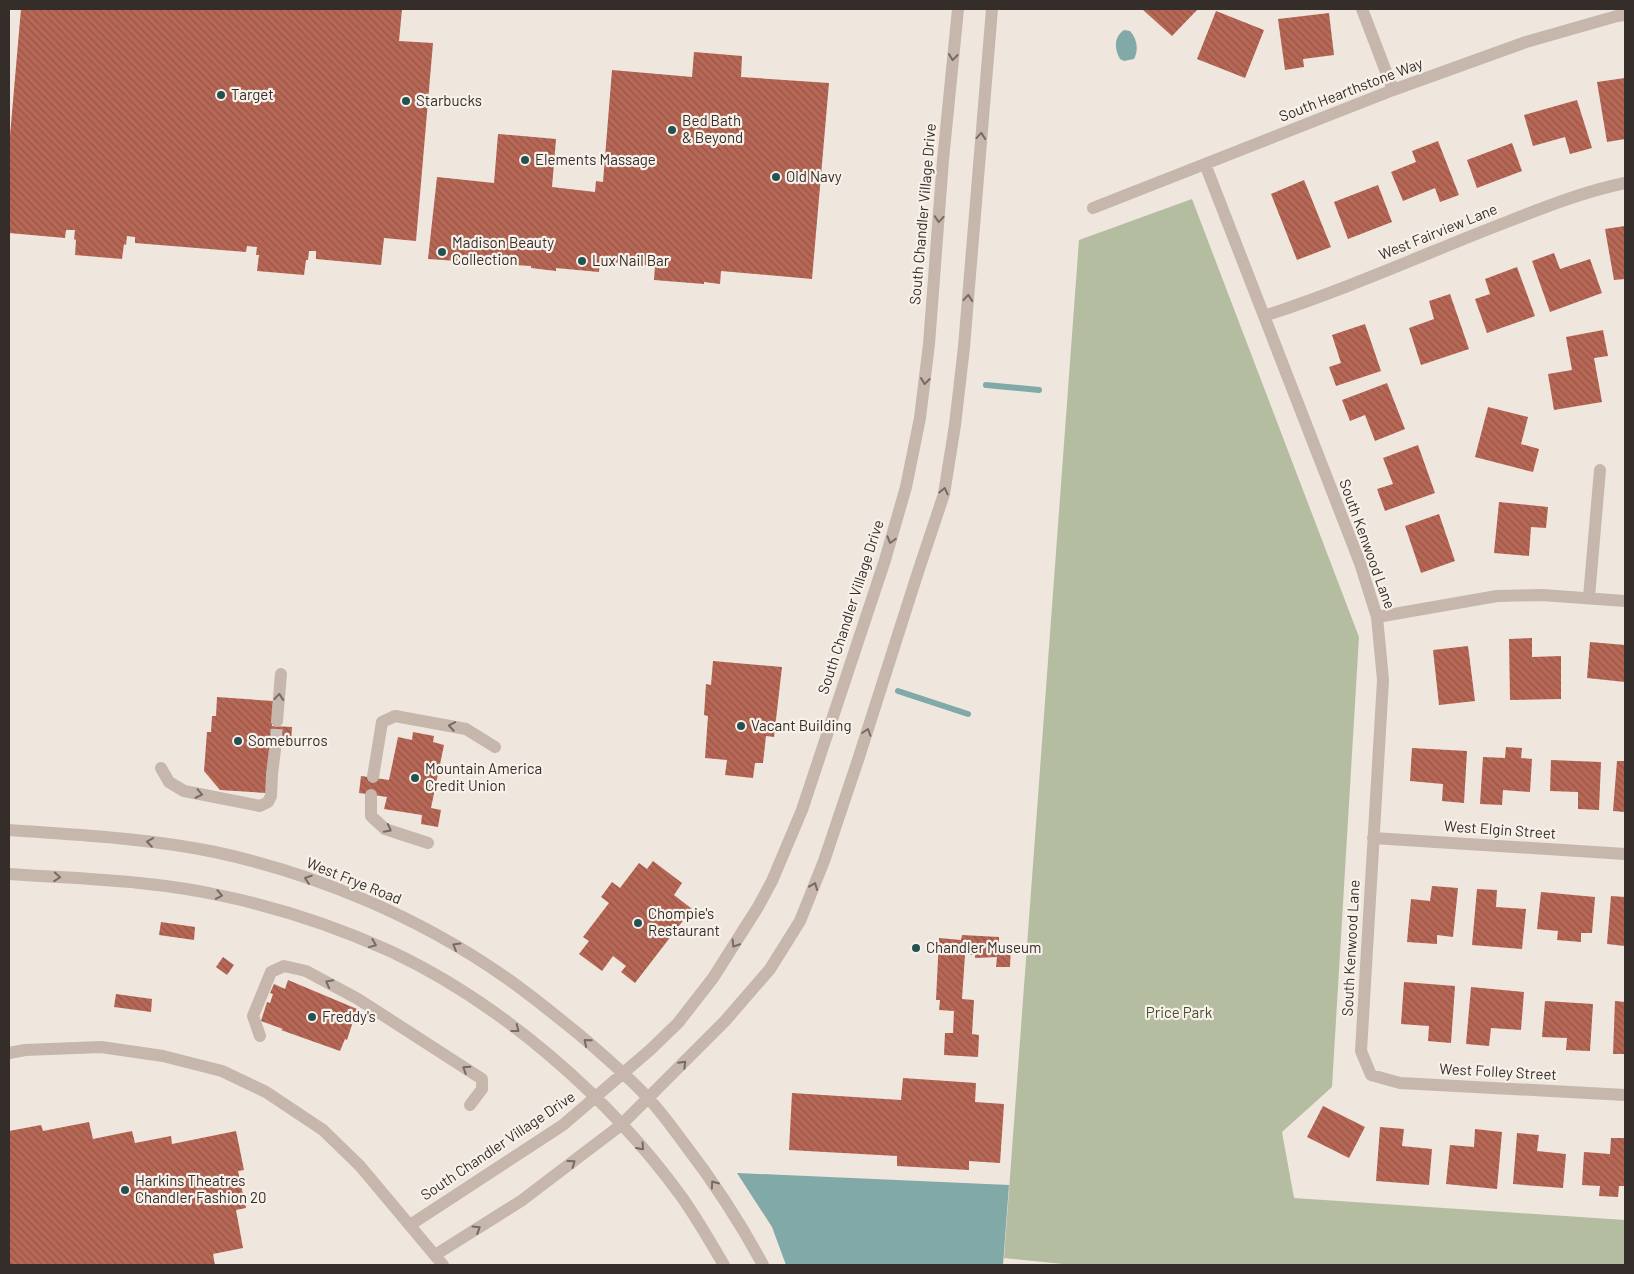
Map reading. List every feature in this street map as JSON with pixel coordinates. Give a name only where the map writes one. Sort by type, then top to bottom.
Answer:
[{"type":"street","name":"South Chandler Village Drive","points":[[410,1225],[563,1125],[623,1075],[678,1023],[713,978],[758,907],[772,881],[802,810],[885,560],[906,487],[920,418],[929,344],[943,160],[958,9]]},
{"type":"street","points":[[9,1053],[34,1049],[101,1046],[164,1056],[222,1072],[266,1092],[323,1130],[360,1166],[439,1260],[622,1125],[725,1022],[770,969],[800,921],[824,861],[944,494],[955,425],[964,347],[992,9]]},
{"type":"street","points":[[1362,9],[1394,90]]},
{"type":"street","name":"South Hearthstone Way","points":[[1093,208],[1394,90],[1526,42],[1625,15]]},
{"type":"street","name":"South Kenwood Lane","points":[[1206,164],[1360,563],[1377,617],[1382,680],[1361,1051],[1371,1075]]},
{"type":"street","name":"West Fairview Lane","points":[[1264,316],[1348,286],[1511,220],[1604,187],[1625,183]]},
{"type":"street","points":[[1589,598],[1600,470]]},
{"type":"street","points":[[1377,617],[1497,596],[1542,595],[1625,601]]},
{"type":"street","points":[[277,721],[281,674]]},
{"type":"street","points":[[374,777],[382,722],[395,716],[466,729],[495,747]]},
{"type":"street","points":[[161,768],[170,782],[184,791],[260,806],[268,802],[271,796],[276,741]]},
{"type":"street","points":[[371,795],[371,816],[385,829],[428,843]]},
{"type":"street","name":"West Frye Road","points":[[9,830],[139,841],[213,852],[303,877],[358,898],[431,932],[503,975],[598,1051],[648,1098]]},
{"type":"street","name":"West Elgin Street","points":[[1373,838],[1625,854]]},
{"type":"street","points":[[9,874],[112,880],[183,888],[222,895],[339,930],[390,951],[438,976],[476,1000],[526,1036],[596,1098],[662,1171],[682,1197],[724,1265]]},
{"type":"street","points":[[260,1036],[253,1016],[271,972],[284,966],[306,971],[358,999],[482,1079],[482,1089],[470,1106]]},
{"type":"street","name":"West Folley Street","points":[[1371,1075],[1400,1083],[1625,1096]]},
{"type":"street","points":[[648,1098],[717,1188],[741,1225],[763,1265]]},
{"type":"green space","name":"Price Park","points":[[1192,199],[1359,637],[1332,1087],[1282,1132],[1294,1198],[1625,1220],[1625,1265],[1073,1265],[1004,1258],[1079,240]]},
{"type":"water","points":[[1124,30],[1130,31],[1136,41],[1137,48],[1134,59],[1124,61],[1120,59],[1116,43],[1118,36]]},
{"type":"water","points":[[737,1173],[1009,1185],[1003,1265],[786,1265],[772,1227]]},
{"type":"building","name":"Target","points":[[21,9],[402,9],[399,41],[433,43],[416,241],[384,238],[381,265],[316,259],[316,251],[309,251],[304,275],[257,271],[259,255],[256,255],[257,247],[247,246],[246,252],[135,243],[135,237],[127,236],[122,259],[75,255],[75,230],[66,230],[65,238],[9,233],[9,147]]},
{"type":"building","points":[[1142,9],[1198,9],[1172,36]]},
{"type":"building","points":[[1216,11],[1264,30],[1245,78],[1197,59]]},
{"type":"building","points":[[1329,13],[1334,55],[1303,59],[1304,67],[1285,70],[1278,19]]},
{"type":"building","points":[[694,52],[742,56],[741,77],[829,83],[812,279],[721,271],[720,284],[704,282],[704,284],[654,280],[655,266],[600,261],[599,272],[556,268],[556,271],[531,268],[531,266],[428,259],[437,177],[494,183],[498,134],[556,139],[552,187],[595,192],[596,181],[603,182],[612,70],[692,77]]},
{"type":"building","points":[[1625,78],[1625,139],[1607,142],[1597,82]]},
{"type":"building","points":[[1577,100],[1592,148],[1570,154],[1565,137],[1533,146],[1524,115]]},
{"type":"building","points":[[1438,141],[1459,195],[1440,202],[1435,188],[1403,201],[1391,172],[1416,162],[1412,151]]},
{"type":"building","points":[[1512,143],[1522,171],[1477,188],[1467,160]]},
{"type":"building","points":[[1304,180],[1331,247],[1297,260],[1271,194]]},
{"type":"building","points":[[1378,185],[1392,222],[1348,239],[1334,202]]},
{"type":"building","points":[[1625,226],[1625,279],[1614,280],[1605,229]]},
{"type":"building","points":[[1554,253],[1560,269],[1590,259],[1602,293],[1550,312],[1532,261]]},
{"type":"building","points":[[1517,267],[1535,316],[1487,333],[1475,299],[1490,294],[1485,279]]},
{"type":"building","points":[[1450,294],[1469,349],[1421,365],[1409,328],[1434,319],[1429,301]]},
{"type":"building","points":[[1365,324],[1381,371],[1336,386],[1329,367],[1341,363],[1332,335]]},
{"type":"building","points":[[1603,330],[1608,356],[1594,358],[1602,402],[1554,410],[1548,374],[1572,370],[1566,337]]},
{"type":"building","points":[[1387,383],[1405,429],[1375,441],[1365,415],[1350,421],[1342,400]]},
{"type":"building","points":[[1488,407],[1528,417],[1521,444],[1539,449],[1533,472],[1475,457]]},
{"type":"building","points":[[1418,445],[1435,493],[1385,511],[1377,489],[1393,484],[1383,458]]},
{"type":"building","points":[[1499,502],[1548,507],[1546,528],[1531,527],[1529,556],[1494,553]]},
{"type":"building","points":[[1439,514],[1455,561],[1421,573],[1405,526]]},
{"type":"building","points":[[1532,638],[1532,657],[1561,656],[1561,699],[1510,700],[1509,639]]},
{"type":"building","points":[[1590,642],[1625,645],[1625,682],[1587,678]]},
{"type":"building","points":[[1468,646],[1475,701],[1439,705],[1433,650]]},
{"type":"building","name":"Vacant Building","points":[[713,661],[782,667],[774,737],[766,736],[763,763],[755,763],[753,778],[725,775],[727,760],[705,758],[708,716],[704,715],[706,684],[711,685]]},
{"type":"building","points":[[217,697],[273,701],[272,726],[292,727],[291,742],[271,741],[266,793],[220,790],[204,771],[207,732],[211,732],[212,716],[216,716]]},
{"type":"building","points":[[413,732],[434,736],[433,742],[444,745],[431,808],[441,810],[438,827],[421,824],[422,815],[384,809],[387,797],[359,793],[361,776],[389,780],[398,737],[412,740]]},
{"type":"building","points":[[1506,747],[1522,748],[1521,758],[1532,759],[1530,792],[1503,790],[1502,805],[1480,804],[1483,757],[1505,758]]},
{"type":"building","points":[[1412,748],[1467,751],[1464,803],[1442,801],[1443,784],[1410,781]]},
{"type":"building","points":[[1551,760],[1601,762],[1599,810],[1578,809],[1578,792],[1550,791]]},
{"type":"building","points":[[1617,761],[1625,761],[1625,812],[1613,811]]},
{"type":"building","name":"Chompie's Restaurant","points":[[653,861],[682,883],[674,895],[692,909],[635,983],[621,972],[626,966],[613,956],[602,971],[579,954],[589,941],[583,937],[609,903],[601,897],[612,882],[620,888],[639,863],[647,869]]},
{"type":"building","points":[[1432,886],[1458,888],[1453,937],[1437,935],[1437,944],[1407,942],[1411,899],[1430,901]]},
{"type":"building","points":[[1477,889],[1497,890],[1496,907],[1526,909],[1522,949],[1472,945]]},
{"type":"building","points":[[1541,892],[1595,897],[1592,933],[1581,933],[1581,942],[1557,940],[1558,931],[1537,929]]},
{"type":"building","points":[[1611,896],[1625,897],[1625,946],[1607,944]]},
{"type":"building","points":[[161,922],[195,927],[194,940],[159,935]]},
{"type":"building","points":[[962,935],[999,937],[999,944],[1011,945],[1010,967],[996,967],[997,957],[975,958],[975,955],[965,955],[962,999],[974,1000],[972,1034],[979,1035],[978,1057],[944,1055],[945,1033],[953,1033],[954,1011],[939,1010],[940,1000],[936,1000],[939,938],[961,940]]},
{"type":"building","points":[[223,957],[234,965],[227,975],[216,967]]},
{"type":"building","points":[[288,980],[357,1009],[347,1040],[345,1039],[340,1051],[261,1021],[267,1002],[270,1003],[273,994],[270,993],[274,984],[285,989]]},
{"type":"building","points":[[1404,982],[1455,986],[1451,1043],[1428,1041],[1429,1026],[1401,1024]]},
{"type":"building","points":[[1471,987],[1524,992],[1521,1030],[1491,1028],[1489,1046],[1466,1044]]},
{"type":"building","points":[[116,994],[152,999],[151,1012],[114,1007]]},
{"type":"building","points":[[1545,1001],[1593,1004],[1590,1051],[1566,1050],[1567,1038],[1542,1037]]},
{"type":"building","points":[[1615,1001],[1625,1002],[1625,1054],[1613,1054]]},
{"type":"building","points":[[903,1078],[976,1083],[975,1102],[1004,1104],[1000,1163],[969,1161],[969,1170],[897,1166],[897,1156],[789,1150],[792,1093],[901,1100]]},
{"type":"building","points":[[1323,1106],[1365,1127],[1349,1158],[1307,1137]]},
{"type":"building","name":"Harkins Theatres Chandler Fashion 20","points":[[89,1122],[93,1139],[132,1131],[135,1143],[171,1136],[172,1144],[236,1131],[244,1170],[238,1171],[246,1208],[236,1210],[243,1248],[213,1254],[215,1265],[9,1265],[9,1131],[41,1125],[43,1131]]},
{"type":"building","points":[[1380,1127],[1404,1129],[1402,1146],[1432,1149],[1429,1185],[1376,1181]]},
{"type":"building","points":[[1475,1129],[1502,1132],[1497,1189],[1446,1184],[1450,1145],[1474,1147]]},
{"type":"building","points":[[1517,1133],[1539,1135],[1537,1151],[1566,1154],[1563,1188],[1513,1184]]},
{"type":"building","points":[[1611,1138],[1625,1138],[1625,1186],[1619,1186],[1618,1197],[1599,1196],[1600,1186],[1582,1185],[1584,1152],[1610,1154]]},
{"type":"waterway","points":[[986,385],[1039,390]]},
{"type":"waterway","points":[[898,691],[968,714]]},
{"type":"tunnel","points":[[276,741],[277,721]]},
{"type":"place","name":"Target","points":[[221,95]]},
{"type":"place","name":"Starbucks","points":[[406,101]]},
{"type":"place","name":"Bed Bath & Beyond","points":[[672,130]]},
{"type":"place","name":"Elements Massage","points":[[525,160]]},
{"type":"place","name":"Old Navy","points":[[776,177]]},
{"type":"place","name":"Madison Beauty Collection","points":[[442,252]]},
{"type":"place","name":"Lux Nail Bar","points":[[582,261]]},
{"type":"place","name":"Vacant Building","points":[[741,726]]},
{"type":"place","name":"Someburros","points":[[238,741]]},
{"type":"place","name":"Mountain America Credit Union","points":[[415,778]]},
{"type":"place","name":"Chompie's Restaurant","points":[[638,923]]},
{"type":"place","name":"Chandler Museum","points":[[916,948]]},
{"type":"place","name":"Freddy's","points":[[312,1017]]},
{"type":"place","name":"Harkins Theatres Chandler Fashion 20","points":[[125,1190]]}]
